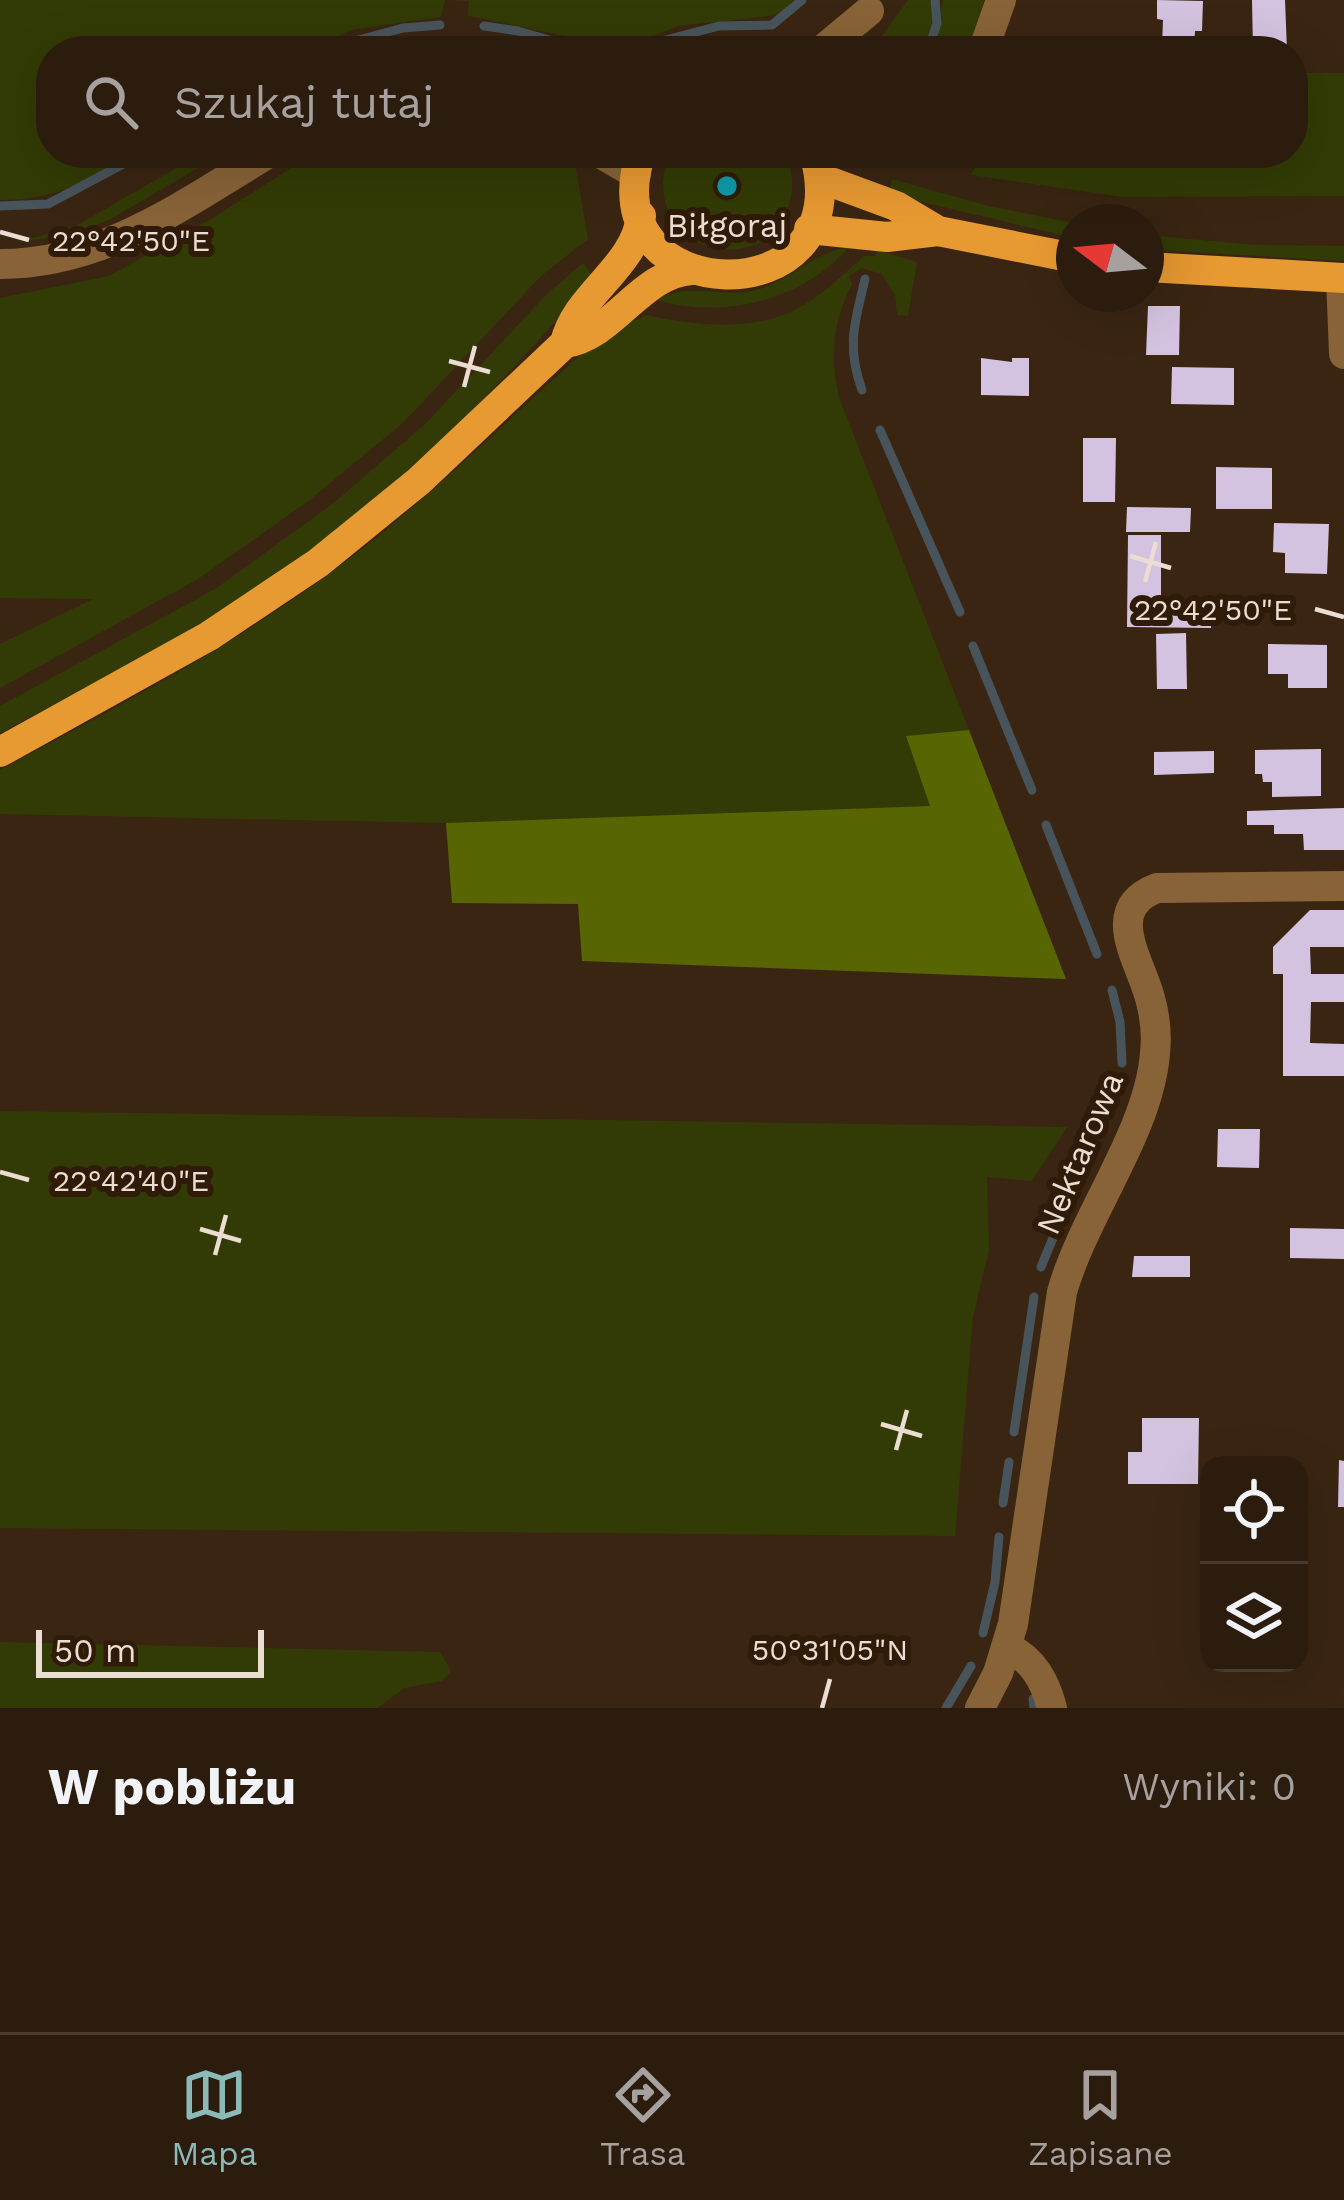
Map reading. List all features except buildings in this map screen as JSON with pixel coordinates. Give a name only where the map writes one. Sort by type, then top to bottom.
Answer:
[{"type":"main road","points":[[565,343],[577,312],[633,243],[641,216],[639,168]]},
{"type":"main road","points":[[641,216],[661,248],[692,270],[724,277],[758,272],[788,255],[809,229],[819,199],[817,168]]},
{"type":"main road","points":[[821,168],[938,231]]},
{"type":"main road","points":[[809,229],[887,237],[938,231],[1056,254]]},
{"type":"main road","points":[[1164,268],[1342,278]]},
{"type":"main road","points":[[0,752],[209,636],[318,563],[419,481],[565,343],[589,335],[665,277],[692,270]]},
{"type":"street","points":[[988,36],[1001,0]]},
{"type":"street","points":[[838,36],[873,6]]},
{"type":"street","points":[[856,36],[873,6]]},
{"type":"street","points":[[0,264],[57,260],[107,246],[243,168]]},
{"type":"street","points":[[1342,278],[1344,353]]},
{"type":"street","name":"Nektarowa","points":[[980,1708],[1007,1647],[1018,1600],[1062,1292],[1142,1108],[1153,1071],[1154,1014],[1128,936],[1129,911],[1135,901],[1157,889],[1344,886]]},
{"type":"street","points":[[1007,1647],[1031,1664],[1052,1708]]},
{"type":"green space","points":[[0,0],[445,0],[441,17],[351,30],[338,36],[36,36],[36,168],[107,168],[37,197],[0,200]]},
{"type":"green space","points":[[453,0],[794,0],[779,15],[678,26],[653,36],[566,36],[468,16],[469,1]]},
{"type":"green space","points":[[908,0],[929,0],[933,12],[928,36],[882,36]]},
{"type":"green space","points":[[943,0],[984,0],[973,36],[936,36]]},
{"type":"green space","points":[[1308,73],[1344,73],[1344,196],[1123,197],[971,175],[974,168],[1308,168]]},
{"type":"green space","points":[[176,168],[198,168],[109,220],[76,233],[14,243],[76,226]]},
{"type":"green space","points":[[291,168],[576,168],[588,239],[541,276],[403,423],[307,502],[198,579],[0,688],[0,644],[93,599],[0,598],[0,298],[109,276]]},
{"type":"green space","points":[[667,168],[789,168],[792,193],[773,232],[752,246],[728,249],[704,244],[683,231],[668,211],[663,184]]},
{"type":"green space","points":[[892,179],[1056,219],[1056,234],[889,194]]},
{"type":"green space","points":[[1164,237],[1344,246],[1344,261],[1164,250]]},
{"type":"green space","points":[[849,247],[809,280],[761,301],[709,308],[657,300],[680,292],[752,291]]},
{"type":"green space","points":[[877,250],[917,262],[908,316],[897,315],[895,295],[881,274],[862,268],[849,276],[852,284],[834,341],[834,370],[840,400],[969,730],[906,736],[931,806],[446,823],[0,814],[0,770],[181,670],[312,587],[424,498],[629,314],[636,321],[645,315],[731,325],[774,318],[813,299]]},
{"type":"green space","points":[[583,263],[594,277],[514,367],[430,451],[339,529],[212,616],[0,733],[0,706],[215,589],[335,502],[426,423],[548,293]]},
{"type":"green space","points":[[969,730],[1066,979],[582,961],[578,904],[452,903],[446,823],[930,806],[906,736]]},
{"type":"green space","points":[[0,1111],[1067,1127],[1032,1181],[987,1177],[989,1250],[973,1317],[955,1536],[0,1528]]},
{"type":"green space","points":[[0,1642],[440,1652],[451,1671],[442,1681],[405,1688],[377,1708],[0,1708]]},
{"type":"waterway","points":[[681,36],[719,26],[772,25],[802,0]]},
{"type":"waterway","points":[[933,36],[935,0]]},
{"type":"waterway","points":[[373,36],[440,25]]},
{"type":"waterway","points":[[484,26],[535,36]]},
{"type":"waterway","points":[[0,206],[48,204],[116,168]]},
{"type":"waterway","points":[[862,390],[853,347],[865,279]]},
{"type":"waterway","points":[[880,430],[960,612]]},
{"type":"waterway","points":[[973,646],[1032,790]]},
{"type":"waterway","points":[[1046,825],[1097,954]]},
{"type":"waterway","points":[[1112,990],[1122,1063]]},
{"type":"waterway","points":[[1089,1151],[1113,1093]]},
{"type":"waterway","points":[[1041,1267],[1075,1185]]},
{"type":"waterway","points":[[1014,1432],[1034,1297]]},
{"type":"waterway","points":[[1003,1503],[1009,1462]]},
{"type":"waterway","points":[[983,1633],[999,1537]]},
{"type":"waterway","points":[[946,1708],[971,1666]]},
{"type":"waterway","points":[[1033,1699],[1034,1708]]},
{"type":"place","name":"Biłgoraj","points":[[727,186]]}]
